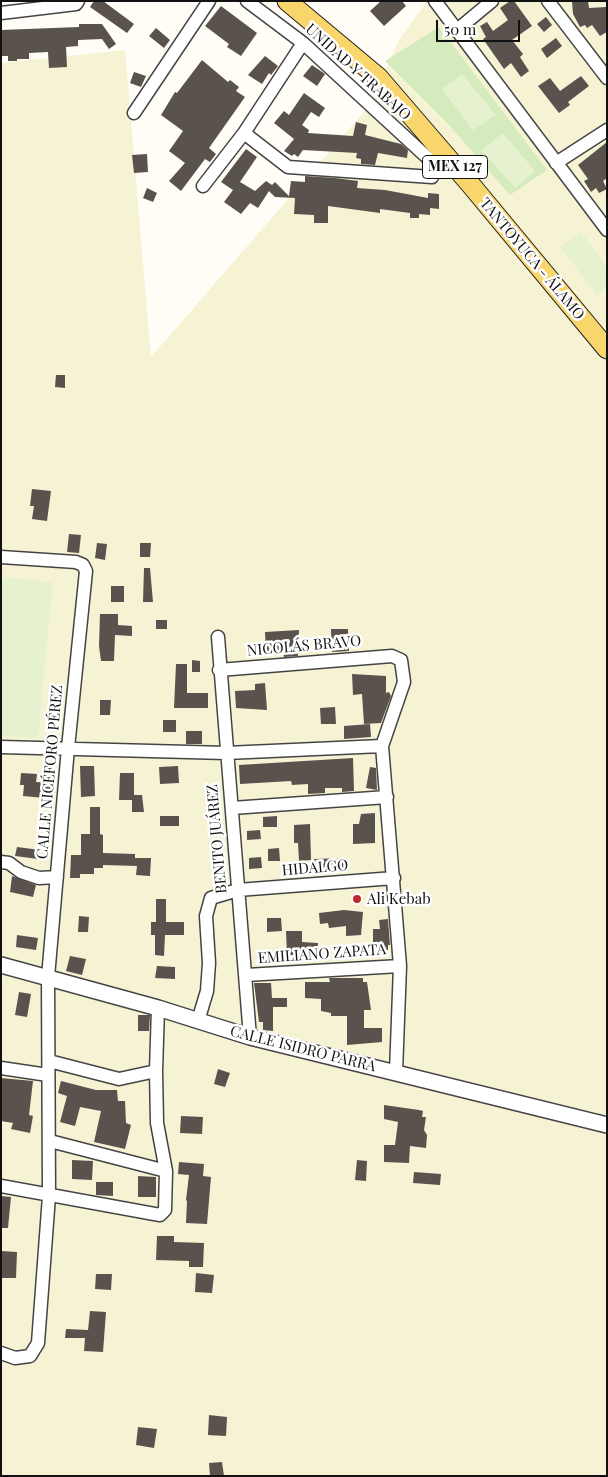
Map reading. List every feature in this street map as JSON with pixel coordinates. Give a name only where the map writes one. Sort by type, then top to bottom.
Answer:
[{"type":"main road","name":"TANTOYUCA - ÁLAMO","points":[[287,1],[378,77],[471,185],[607,350]]},
{"type":"street","points":[[1,13],[76,4],[78,1]]},
{"type":"street","points":[[134,113],[210,1]]},
{"type":"street","name":"UNIDAD Y TRABAJO","points":[[244,133],[288,167],[432,177],[429,160],[303,43],[247,1]]},
{"type":"street","points":[[435,1],[607,230]]},
{"type":"street","points":[[457,30],[492,1]]},
{"type":"street","points":[[548,1],[607,78]]},
{"type":"street","points":[[203,186],[244,133],[303,43]]},
{"type":"street","points":[[556,163],[607,130]]},
{"type":"street","name":"CALLE NICÉFORO PÉREZ","points":[[1,557],[76,562],[82,565],[86,571],[48,977],[49,1196],[38,1343],[30,1356],[15,1358],[1,1353]]},
{"type":"street","name":"BENITO JUÁREZ","points":[[218,637],[219,670],[250,1037]]},
{"type":"street","name":"NICOLÁS BRAVO","points":[[219,670],[392,656],[401,660],[404,682],[382,746]]},
{"type":"street","points":[[1,746],[226,753],[382,746],[400,966],[396,1072]]},
{"type":"street","points":[[232,808],[387,797]]},
{"type":"street","points":[[1,862],[9,863],[21,872],[39,878],[57,877]]},
{"type":"street","name":"HIDALGO","points":[[198,1021],[206,991],[209,963],[206,916],[211,898],[238,890],[394,878]]},
{"type":"street","name":"CALLE ISIDRO PARRA","points":[[1,964],[158,1008],[250,1037],[607,1125]]},
{"type":"street","name":"EMILIANO ZAPATA","points":[[246,975],[400,966]]},
{"type":"street","points":[[1,1186],[160,1215],[165,1210],[166,1171],[157,1123],[158,1008]]},
{"type":"street","points":[[48,1062],[119,1079],[156,1071]]},
{"type":"street","points":[[1,1068],[48,1075]]},
{"type":"street","points":[[50,1141],[166,1171]]},
{"type":"shaded area","points":[[427,1],[607,1],[607,1476],[1,1476],[1,63],[125,50],[151,357],[369,106],[399,40]]},
{"type":"green space","points":[[439,27],[547,170],[510,195],[449,125],[385,61]]},
{"type":"green space","points":[[462,74],[496,115],[473,130],[442,89]]},
{"type":"green space","points":[[503,133],[535,171],[515,188],[481,150]]},
{"type":"green space","points":[[581,232],[607,266],[607,287],[597,295],[560,247]]},
{"type":"green space","points":[[1,577],[53,582],[38,738],[1,736]]},
{"type":"building","points":[[94,1],[103,1],[134,24],[127,33],[90,7]]},
{"type":"building","points":[[381,1],[402,1],[406,6],[384,26],[370,11]]},
{"type":"building","points":[[510,1],[514,1],[532,26],[512,40],[523,54],[520,57],[529,71],[521,77],[511,63],[504,69],[483,39],[486,37],[480,26],[487,22],[493,31],[508,20],[500,8]]},
{"type":"building","points":[[572,1],[588,1],[589,8],[606,7],[607,32],[600,36],[592,25],[587,28],[585,25],[580,27],[573,14]]},
{"type":"building","points":[[221,6],[257,33],[241,56],[227,47],[229,44],[205,26]]},
{"type":"building","points":[[546,17],[552,25],[544,32],[537,24]]},
{"type":"building","points":[[79,24],[102,24],[116,44],[109,49],[102,39],[78,40],[78,46],[66,47],[67,67],[49,68],[48,52],[29,53],[29,59],[17,59],[17,61],[8,61],[8,56],[1,56],[1,30],[79,27]]},
{"type":"building","points":[[156,28],[170,40],[164,48],[149,36]]},
{"type":"building","points":[[556,38],[562,46],[547,58],[541,49]]},
{"type":"building","points":[[265,56],[278,66],[271,75],[269,73],[262,84],[248,75]]},
{"type":"building","points":[[202,60],[228,82],[230,80],[239,87],[236,91],[245,97],[209,148],[216,154],[210,162],[205,159],[181,191],[169,181],[185,163],[169,151],[183,131],[161,115],[175,92],[177,93]]},
{"type":"building","points":[[312,65],[325,74],[317,86],[303,76]]},
{"type":"building","points":[[134,72],[146,76],[141,87],[130,83]]},
{"type":"building","points":[[581,76],[589,86],[568,102],[570,105],[559,113],[538,86],[550,78],[560,91]]},
{"type":"building","points":[[304,93],[325,108],[319,117],[311,112],[302,125],[309,130],[308,133],[353,136],[356,122],[367,125],[365,135],[401,144],[408,150],[407,158],[378,153],[375,165],[361,164],[361,159],[356,158],[357,153],[303,150],[298,157],[284,151],[294,139],[274,123],[284,111],[289,115]]},
{"type":"building","points":[[607,142],[607,178],[603,181],[607,189],[599,193],[596,188],[591,192],[584,181],[588,179],[578,165]]},
{"type":"building","points":[[246,149],[257,157],[240,182],[255,191],[266,181],[272,185],[275,182],[289,196],[291,181],[305,182],[305,176],[335,178],[358,181],[357,188],[385,190],[428,198],[428,193],[439,194],[439,209],[430,208],[430,215],[419,214],[419,218],[410,218],[410,213],[380,209],[380,213],[328,206],[328,223],[314,223],[314,215],[294,214],[295,198],[275,197],[269,191],[258,208],[250,203],[241,214],[224,202],[233,190],[221,182]]},
{"type":"building","points":[[147,154],[148,172],[134,173],[132,155]]},
{"type":"building","points":[[147,188],[157,193],[153,202],[143,198]]},
{"type":"building","points":[[56,375],[65,375],[65,388],[55,387]]},
{"type":"building","points":[[32,489],[51,491],[47,521],[32,519],[34,506],[30,506]]},
{"type":"building","points":[[69,534],[81,535],[79,553],[67,552]]},
{"type":"building","points":[[97,543],[107,544],[105,560],[95,558]]},
{"type":"building","points":[[140,543],[151,543],[150,557],[140,557]]},
{"type":"building","points":[[144,568],[150,568],[153,602],[143,602]]},
{"type":"building","points":[[111,586],[124,586],[124,602],[111,602]]},
{"type":"building","points":[[100,614],[118,614],[118,625],[132,626],[132,636],[115,635],[114,661],[101,661],[99,646]]},
{"type":"building","points":[[156,620],[167,620],[167,629],[156,629]]},
{"type":"building","points":[[331,629],[348,629],[349,651],[332,652]]},
{"type":"building","points":[[299,630],[298,656],[284,657],[283,652],[266,653],[265,632]]},
{"type":"building","points":[[192,660],[200,661],[200,672],[192,672]]},
{"type":"building","points":[[176,664],[187,664],[187,693],[208,693],[208,708],[174,708]]},
{"type":"building","points":[[352,674],[386,676],[386,693],[389,692],[391,696],[381,723],[364,724],[362,694],[353,695]]},
{"type":"building","points":[[265,683],[267,710],[236,708],[235,691],[255,690],[255,684]]},
{"type":"building","points":[[100,700],[111,700],[110,715],[100,715]]},
{"type":"building","points":[[335,707],[336,724],[321,724],[320,708]]},
{"type":"building","points":[[163,720],[176,720],[176,732],[163,732]]},
{"type":"building","points":[[370,724],[371,737],[344,739],[344,726]]},
{"type":"building","points":[[186,731],[202,731],[202,744],[186,744]]},
{"type":"building","points":[[353,758],[354,791],[342,792],[342,788],[325,788],[325,793],[308,794],[308,784],[292,785],[291,781],[240,784],[239,765]]},
{"type":"building","points":[[80,766],[94,766],[95,796],[81,797]]},
{"type":"building","points":[[178,766],[179,783],[160,784],[159,767]]},
{"type":"building","points":[[370,767],[376,768],[377,790],[366,788]]},
{"type":"building","points":[[21,773],[37,774],[36,782],[55,783],[55,799],[23,796],[24,785],[20,785]]},
{"type":"building","points":[[120,773],[134,773],[134,795],[142,795],[144,812],[132,812],[132,800],[119,800]]},
{"type":"building","points":[[90,807],[100,807],[100,834],[103,835],[103,853],[135,854],[135,858],[151,858],[150,876],[136,875],[137,866],[103,865],[103,868],[94,868],[94,874],[80,874],[80,878],[70,878],[71,855],[81,855],[81,834],[90,834]]},
{"type":"building","points":[[375,813],[375,843],[353,844],[353,824],[359,824],[361,814]]},
{"type":"building","points":[[160,816],[179,816],[179,826],[160,826]]},
{"type":"building","points":[[277,816],[277,827],[263,827],[263,817]]},
{"type":"building","points":[[310,824],[311,860],[299,861],[298,843],[294,843],[294,825]]},
{"type":"building","points":[[260,830],[261,839],[247,840],[247,831]]},
{"type":"building","points":[[17,847],[40,850],[38,859],[15,856]]},
{"type":"building","points":[[279,848],[280,861],[268,861],[268,849]]},
{"type":"building","points":[[261,857],[262,868],[249,869],[249,858]]},
{"type":"building","points":[[347,858],[347,868],[315,870],[314,859]]},
{"type":"building","points":[[12,876],[36,885],[33,897],[10,892]]},
{"type":"building","points":[[156,899],[166,899],[166,922],[184,922],[184,935],[165,935],[164,956],[155,955],[155,935],[151,935],[151,922],[156,922]]},
{"type":"building","points":[[344,910],[363,912],[361,935],[346,936],[346,926],[329,928],[328,923],[320,924],[319,913]]},
{"type":"building","points":[[79,916],[89,917],[88,932],[78,932]]},
{"type":"building","points":[[267,918],[281,918],[282,931],[267,932]]},
{"type":"building","points":[[388,919],[390,945],[388,945],[388,950],[373,950],[373,929],[380,929],[379,920]]},
{"type":"building","points":[[286,931],[302,931],[302,942],[318,943],[317,956],[287,955]]},
{"type":"building","points":[[17,935],[38,938],[36,950],[16,947]]},
{"type":"building","points":[[70,956],[86,959],[82,975],[66,971]]},
{"type":"building","points":[[157,966],[175,967],[175,979],[155,978]]},
{"type":"building","points":[[329,978],[363,978],[363,982],[367,982],[371,1010],[364,1010],[364,1028],[382,1028],[382,1042],[347,1045],[347,1016],[331,1016],[331,1013],[321,1011],[321,999],[305,998],[305,982],[330,982]]},
{"type":"building","points":[[254,983],[271,983],[272,998],[287,998],[287,1007],[273,1007],[273,1031],[263,1030],[263,1022],[259,1022]]},
{"type":"building","points":[[19,992],[31,994],[27,1017],[15,1015]]},
{"type":"building","points":[[138,1015],[150,1015],[149,1031],[138,1031]]},
{"type":"building","points":[[218,1069],[230,1073],[225,1087],[214,1084]]},
{"type":"building","points":[[1,1078],[33,1081],[29,1115],[33,1116],[30,1133],[11,1129],[13,1123],[1,1121]]},
{"type":"building","points":[[61,1081],[96,1090],[117,1090],[118,1101],[125,1101],[126,1123],[131,1125],[125,1149],[94,1142],[101,1111],[80,1107],[75,1126],[60,1122],[67,1096],[58,1093]]},
{"type":"building","points":[[384,1105],[423,1111],[422,1117],[426,1117],[424,1130],[427,1135],[426,1148],[410,1146],[409,1163],[384,1162],[384,1145],[395,1145],[398,1122],[384,1119]]},
{"type":"building","points":[[181,1116],[203,1117],[202,1134],[180,1133]]},
{"type":"building","points":[[72,1160],[93,1161],[92,1180],[72,1179]]},
{"type":"building","points":[[357,1160],[367,1161],[366,1181],[355,1180]]},
{"type":"building","points":[[179,1162],[204,1164],[203,1176],[211,1177],[207,1224],[186,1223],[189,1175],[178,1174]]},
{"type":"building","points":[[414,1172],[441,1174],[440,1185],[413,1183]]},
{"type":"building","points":[[138,1176],[156,1177],[156,1197],[138,1197]]},
{"type":"building","points":[[96,1182],[113,1182],[113,1196],[96,1195]]},
{"type":"building","points":[[1,1196],[11,1197],[8,1228],[1,1228]]},
{"type":"building","points":[[157,1236],[174,1236],[174,1242],[204,1243],[203,1267],[189,1267],[189,1261],[156,1260]]},
{"type":"building","points":[[1,1251],[17,1252],[16,1278],[1,1278]]},
{"type":"building","points":[[196,1273],[214,1275],[212,1293],[195,1292]]},
{"type":"building","points":[[96,1274],[112,1274],[111,1290],[95,1289]]},
{"type":"building","points":[[90,1311],[106,1312],[103,1352],[84,1351],[85,1338],[65,1338],[66,1329],[88,1330]]},
{"type":"building","points":[[209,1415],[227,1417],[226,1436],[208,1435]]},
{"type":"building","points":[[138,1427],[157,1429],[154,1448],[136,1445]]},
{"type":"building","points":[[222,1462],[224,1476],[210,1476],[209,1463]]},
{"type":"place","name":"Ali Kebab","points":[[357,899]]}]
